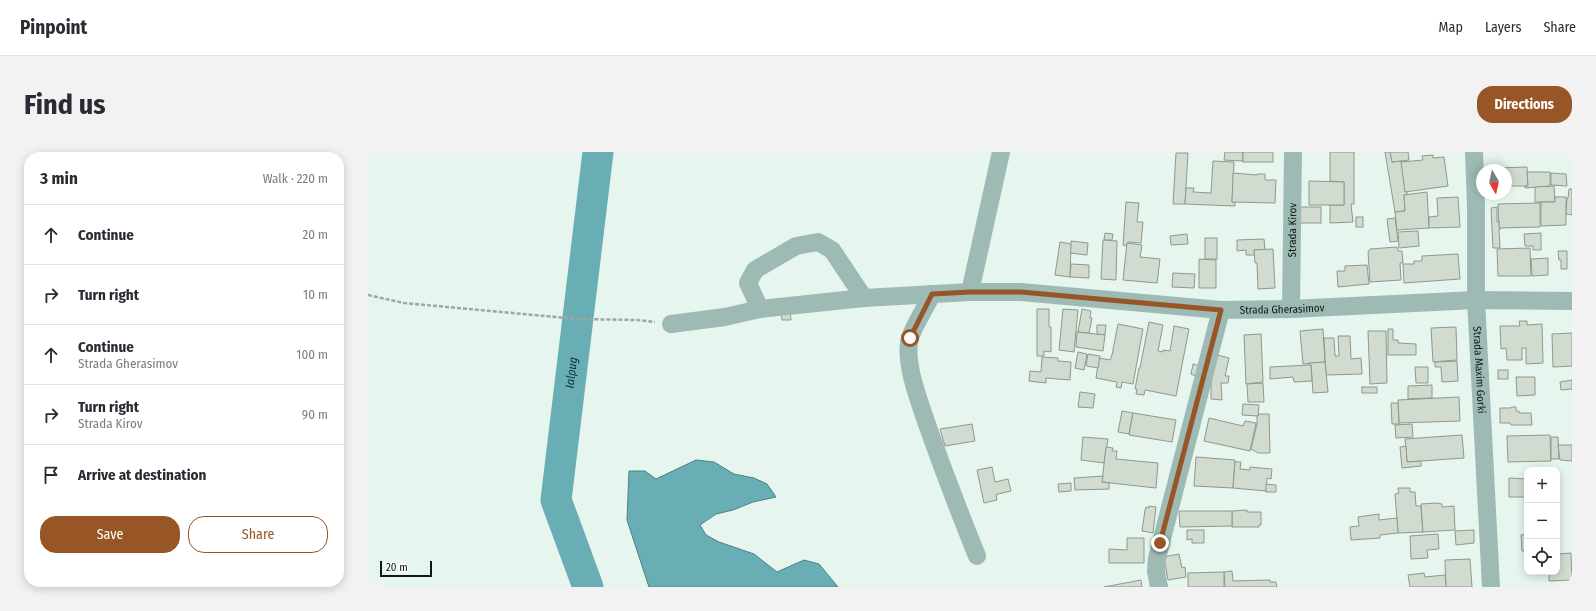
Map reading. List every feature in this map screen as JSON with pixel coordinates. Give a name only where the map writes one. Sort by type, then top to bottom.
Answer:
[{"type":"street","points":[[970,292],[1001,152]]},
{"type":"street","name":"Strada Kirov","points":[[1291,309],[1293,152]]},
{"type":"street","name":"Strada Maxim Gorki","points":[[1474,152],[1476,206],[1476,300],[1491,587]]},
{"type":"street","points":[[760,309],[748,283],[755,270],[796,246],[818,242],[832,250],[864,298]]},
{"type":"street","name":"Strada Gherasimov","points":[[671,324],[725,317],[760,309],[864,298],[970,292],[1021,292],[1221,310],[1291,309],[1476,300],[1572,300]]},
{"type":"street","points":[[932,294],[910,338],[909,352],[911,369],[921,406],[950,489],[977,556]]},
{"type":"street","points":[[1159,587],[1156,571],[1157,558],[1221,310]]},
{"type":"path","points":[[368,295],[404,303],[577,319],[637,320],[671,324]]},
{"type":"water","points":[[696,460],[714,462],[734,474],[754,478],[767,484],[776,497],[753,502],[733,510],[716,514],[700,525],[706,535],[719,542],[754,554],[777,572],[804,560],[819,564],[838,587],[649,587],[627,520],[629,471],[645,471],[656,479]]},
{"type":"building","points":[[1225,152],[1243,152],[1243,161],[1224,160]]},
{"type":"building","points":[[1243,152],[1273,152],[1273,162],[1243,162]]},
{"type":"building","points":[[1330,152],[1354,152],[1354,204],[1351,204],[1353,222],[1330,223],[1330,205],[1344,205],[1344,182],[1330,181]]},
{"type":"building","points":[[1385,152],[1390,152],[1392,162],[1402,161],[1405,192],[1407,191],[1407,195],[1404,195],[1405,211],[1395,212]]},
{"type":"building","points":[[1390,152],[1408,152],[1409,160],[1392,162]]},
{"type":"building","points":[[1176,153],[1188,153],[1185,204],[1173,204]]},
{"type":"building","points":[[1433,155],[1433,158],[1444,157],[1448,186],[1405,192],[1401,162],[1423,160],[1422,156]]},
{"type":"building","points":[[1213,161],[1234,162],[1232,202],[1235,202],[1235,206],[1185,204],[1186,188],[1194,188],[1193,192],[1211,193]]},
{"type":"building","points":[[1527,167],[1528,186],[1512,186],[1512,168]]},
{"type":"building","points":[[1527,172],[1550,172],[1550,186],[1525,188],[1525,186],[1528,186]]},
{"type":"building","points":[[1233,173],[1257,175],[1265,174],[1265,180],[1276,180],[1275,203],[1232,202]]},
{"type":"building","points":[[1551,173],[1566,174],[1567,186],[1551,185]]},
{"type":"building","points":[[1309,181],[1344,182],[1344,205],[1309,205]]},
{"type":"building","points":[[1554,186],[1555,202],[1535,202],[1535,187]]},
{"type":"building","points":[[1569,189],[1572,189],[1572,215],[1566,214]]},
{"type":"building","points":[[1427,192],[1429,228],[1397,230],[1395,212],[1405,211],[1404,195]]},
{"type":"building","points":[[1458,197],[1460,227],[1429,228],[1429,217],[1438,216],[1437,198]]},
{"type":"building","points":[[1555,197],[1566,197],[1566,225],[1541,226],[1541,202],[1555,202]]},
{"type":"building","points":[[1126,202],[1139,203],[1137,222],[1143,222],[1141,243],[1128,242],[1127,246],[1123,245]]},
{"type":"building","points":[[1540,203],[1540,227],[1499,228],[1498,204]]},
{"type":"building","points":[[1299,207],[1321,207],[1321,223],[1299,223]]},
{"type":"building","points":[[1497,207],[1497,222],[1499,221],[1499,228],[1501,229],[1499,229],[1500,248],[1493,248],[1491,208]]},
{"type":"building","points":[[1356,217],[1363,217],[1363,227],[1356,227]]},
{"type":"building","points":[[1395,218],[1398,241],[1390,242],[1387,219]]},
{"type":"building","points":[[1418,231],[1419,246],[1399,248],[1398,232]]},
{"type":"building","points":[[1105,233],[1113,234],[1112,240],[1104,240]]},
{"type":"building","points":[[1541,233],[1541,250],[1533,250],[1533,246],[1525,246],[1524,234]]},
{"type":"building","points":[[1187,234],[1188,244],[1171,245],[1170,236]]},
{"type":"building","points":[[1205,238],[1217,238],[1217,259],[1205,259]]},
{"type":"building","points":[[1264,239],[1265,250],[1254,250],[1255,255],[1246,255],[1246,250],[1237,251],[1237,240]]},
{"type":"building","points":[[1103,240],[1117,241],[1116,280],[1101,279]]},
{"type":"building","points":[[1071,241],[1088,243],[1087,255],[1070,253]]},
{"type":"building","points":[[1060,242],[1071,244],[1070,277],[1055,275]]},
{"type":"building","points":[[1127,243],[1142,245],[1140,257],[1160,259],[1157,283],[1123,280]]},
{"type":"building","points":[[1397,247],[1398,251],[1402,251],[1403,263],[1400,263],[1401,280],[1370,282],[1368,252],[1370,249]]},
{"type":"building","points":[[1530,248],[1531,276],[1498,276],[1497,249]]},
{"type":"building","points":[[1273,249],[1275,288],[1258,289],[1257,263],[1255,263],[1254,250]]},
{"type":"building","points":[[1558,251],[1567,251],[1567,269],[1561,269],[1561,260],[1559,260]]},
{"type":"building","points":[[1458,254],[1460,279],[1404,283],[1403,264],[1414,264],[1414,261],[1422,261],[1422,256]]},
{"type":"building","points":[[1548,258],[1548,275],[1532,276],[1531,259]]},
{"type":"building","points":[[1199,259],[1216,260],[1216,288],[1199,288]]},
{"type":"building","points":[[1071,264],[1089,265],[1089,278],[1070,277]]},
{"type":"building","points":[[1367,265],[1369,284],[1338,287],[1337,271],[1345,271],[1345,266]]},
{"type":"building","points":[[1173,273],[1195,274],[1194,288],[1172,287]]},
{"type":"building","points":[[1037,309],[1049,309],[1051,352],[1044,351],[1044,356],[1037,356]]},
{"type":"building","points":[[1063,309],[1078,310],[1074,352],[1059,350]]},
{"type":"building","points":[[1082,309],[1091,311],[1090,318],[1092,318],[1089,333],[1078,332]]},
{"type":"building","points":[[790,311],[791,320],[782,320],[781,312]]},
{"type":"building","points":[[1519,321],[1527,321],[1527,325],[1542,324],[1543,363],[1526,364],[1526,348],[1522,348],[1522,360],[1507,360],[1506,348],[1501,349],[1500,326],[1520,326]]},
{"type":"building","points":[[1149,322],[1163,325],[1158,351],[1163,352],[1163,350],[1170,351],[1174,326],[1189,329],[1176,396],[1145,390],[1144,395],[1136,394],[1137,389],[1135,389]]},
{"type":"building","points":[[1118,324],[1143,329],[1133,384],[1122,382],[1121,388],[1116,387],[1117,382],[1096,378],[1099,358],[1110,360]]},
{"type":"building","points":[[1097,325],[1106,325],[1105,335],[1097,334]]},
{"type":"building","points":[[1456,327],[1457,360],[1433,362],[1431,328]]},
{"type":"building","points":[[1323,329],[1325,362],[1303,364],[1300,331]]},
{"type":"building","points":[[1388,329],[1393,329],[1393,340],[1398,340],[1398,343],[1416,344],[1416,355],[1388,355]]},
{"type":"building","points":[[1368,331],[1386,331],[1387,383],[1370,384]]},
{"type":"building","points":[[1077,332],[1105,335],[1103,351],[1076,347]]},
{"type":"building","points":[[1572,333],[1572,366],[1553,367],[1552,334]]},
{"type":"building","points":[[1261,334],[1263,382],[1246,384],[1244,335]]},
{"type":"building","points":[[1338,336],[1350,336],[1351,359],[1361,358],[1362,374],[1326,375],[1324,338],[1334,338],[1335,356],[1339,356]]},
{"type":"building","points":[[1078,352],[1087,354],[1084,370],[1075,368]]},
{"type":"building","points":[[1088,354],[1100,356],[1098,368],[1086,366]]},
{"type":"building","points":[[1217,355],[1229,358],[1225,376],[1229,376],[1228,383],[1221,383],[1222,400],[1211,399],[1211,382]]},
{"type":"building","points":[[1042,357],[1058,358],[1058,361],[1071,362],[1070,380],[1046,378],[1046,383],[1029,381],[1030,371],[1041,372]]},
{"type":"building","points":[[1457,361],[1458,381],[1442,382],[1441,367],[1435,367],[1435,362]]},
{"type":"building","points":[[1325,362],[1328,392],[1313,393],[1311,365],[1309,365],[1309,363]]},
{"type":"building","points":[[1193,364],[1200,366],[1198,377],[1191,374]]},
{"type":"building","points":[[1311,365],[1312,381],[1294,382],[1293,377],[1270,379],[1270,367]]},
{"type":"building","points":[[1415,367],[1428,367],[1428,383],[1416,383]]},
{"type":"building","points":[[1498,370],[1508,370],[1508,379],[1498,379]]},
{"type":"building","points":[[1516,377],[1535,377],[1535,395],[1517,396]]},
{"type":"building","points":[[1572,380],[1572,389],[1561,390],[1560,382]]},
{"type":"building","points":[[1263,383],[1264,402],[1248,402],[1247,384]]},
{"type":"building","points":[[1432,385],[1432,398],[1408,399],[1408,386]]},
{"type":"building","points":[[1362,387],[1377,387],[1377,393],[1362,393]]},
{"type":"building","points":[[1080,392],[1095,394],[1093,408],[1078,407]]},
{"type":"building","points":[[1459,397],[1460,421],[1399,423],[1398,400]]},
{"type":"building","points":[[1391,403],[1398,403],[1399,424],[1392,424]]},
{"type":"building","points":[[1243,404],[1259,405],[1258,416],[1242,415]]},
{"type":"building","points":[[1516,407],[1516,411],[1519,411],[1519,413],[1531,413],[1532,425],[1511,425],[1510,423],[1500,423],[1500,408]]},
{"type":"building","points":[[1122,411],[1133,413],[1129,434],[1118,432]]},
{"type":"building","points":[[1133,413],[1176,420],[1172,442],[1129,435]]},
{"type":"building","points":[[1259,414],[1269,414],[1270,453],[1258,453],[1251,449],[1257,424],[1257,416]]},
{"type":"building","points":[[1209,418],[1243,426],[1245,421],[1256,423],[1250,451],[1204,441]]},
{"type":"building","points":[[972,424],[975,441],[945,446],[940,429]]},
{"type":"building","points":[[1412,424],[1413,437],[1396,438],[1395,425]]},
{"type":"building","points":[[1462,435],[1464,458],[1407,462],[1405,439]]},
{"type":"building","points":[[1550,435],[1551,461],[1508,462],[1507,436]]},
{"type":"building","points":[[1083,437],[1108,439],[1104,463],[1081,460]]},
{"type":"building","points":[[1551,437],[1558,437],[1559,459],[1551,459]]},
{"type":"building","points":[[1558,445],[1572,445],[1572,461],[1560,460]]},
{"type":"building","points":[[1406,446],[1407,462],[1421,461],[1421,466],[1402,468],[1400,447]]},
{"type":"building","points":[[1106,447],[1113,448],[1112,451],[1117,451],[1116,459],[1158,463],[1156,488],[1102,482]]},
{"type":"building","points":[[1196,457],[1235,460],[1233,488],[1194,486]]},
{"type":"building","points":[[1235,462],[1241,462],[1240,469],[1250,470],[1250,467],[1272,469],[1271,479],[1267,478],[1266,491],[1233,488]]},
{"type":"building","points":[[992,467],[995,482],[1008,479],[1011,491],[996,495],[997,500],[984,503],[977,470]]},
{"type":"building","points":[[1103,476],[1102,482],[1109,483],[1109,489],[1075,490],[1074,478]]},
{"type":"building","points":[[1509,478],[1524,479],[1524,497],[1509,497]]},
{"type":"building","points":[[1071,483],[1071,491],[1059,492],[1058,484]]},
{"type":"building","points":[[1266,484],[1276,485],[1276,492],[1266,492]]},
{"type":"building","points":[[1398,488],[1410,488],[1410,492],[1415,492],[1416,506],[1421,506],[1423,532],[1398,533],[1395,494],[1399,493]]},
{"type":"building","points":[[1421,504],[1442,504],[1442,507],[1454,506],[1455,530],[1423,532]]},
{"type":"building","points":[[1149,506],[1156,507],[1153,533],[1142,531],[1145,510],[1146,507],[1149,508]]},
{"type":"building","points":[[1247,510],[1247,512],[1261,512],[1261,525],[1259,525],[1259,527],[1232,527],[1232,511]]},
{"type":"building","points":[[1179,511],[1232,511],[1232,526],[1180,527]]},
{"type":"building","points":[[1379,514],[1379,520],[1397,518],[1398,533],[1380,535],[1380,538],[1351,540],[1350,527],[1359,526],[1358,517]]},
{"type":"building","points":[[1187,530],[1204,530],[1204,543],[1192,543],[1192,539],[1187,540]]},
{"type":"building","points":[[1474,530],[1474,543],[1456,545],[1455,531]]},
{"type":"building","points":[[1438,534],[1439,549],[1427,550],[1428,558],[1411,559],[1410,536]]},
{"type":"building","points":[[1524,534],[1524,551],[1522,551],[1521,535]]},
{"type":"building","points":[[1127,538],[1144,538],[1144,563],[1109,563],[1109,549],[1127,550]]},
{"type":"building","points":[[1571,553],[1572,580],[1549,581],[1549,575],[1560,575],[1560,554]]},
{"type":"building","points":[[1179,554],[1182,568],[1185,567],[1186,577],[1168,580],[1164,557]]},
{"type":"building","points":[[1470,559],[1472,587],[1446,587],[1445,560]]},
{"type":"building","points":[[1232,571],[1233,581],[1270,580],[1270,582],[1276,582],[1277,587],[1225,587],[1224,572]]},
{"type":"building","points":[[1224,572],[1224,587],[1188,587],[1188,573]]},
{"type":"building","points":[[1424,573],[1425,577],[1445,575],[1446,587],[1410,587],[1408,575]]},
{"type":"building","points":[[1141,580],[1142,587],[1104,587]]},
{"type":"waterway","name":"Ialpug","points":[[588,587],[556,500],[598,152]]},
{"type":"route","points":[[910,338],[932,294],[1021,292],[1221,310],[1181,469],[1160,543]]}]
